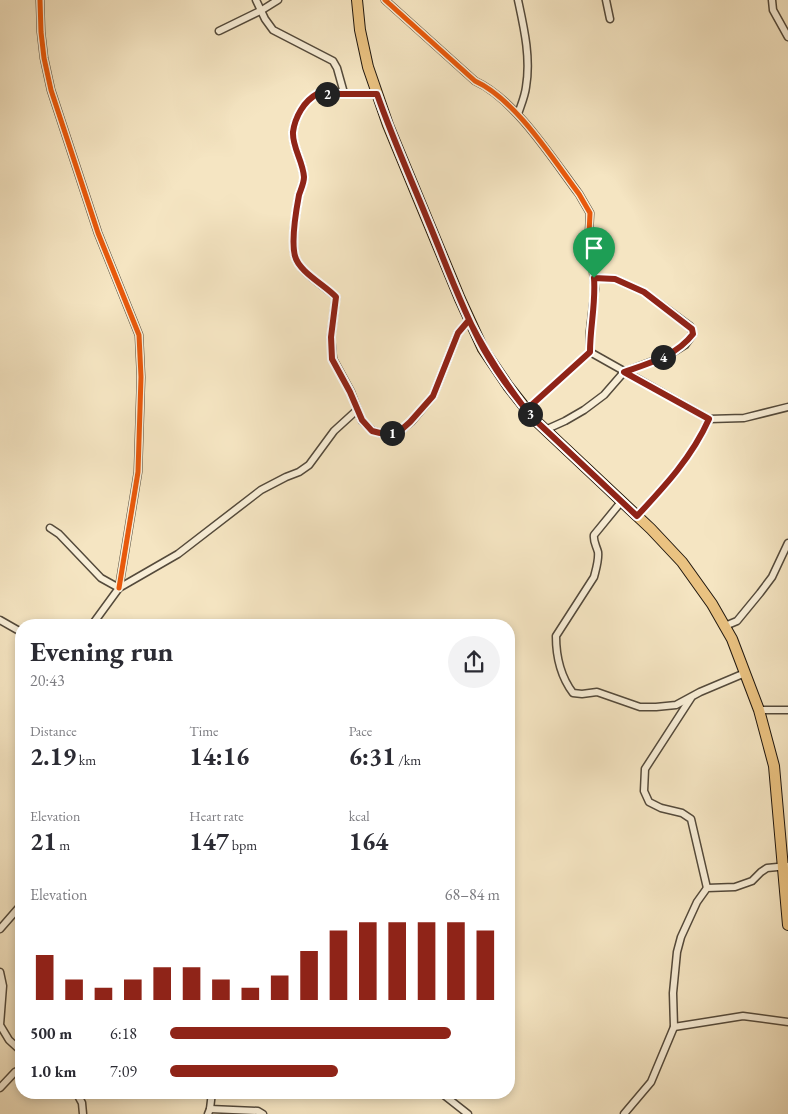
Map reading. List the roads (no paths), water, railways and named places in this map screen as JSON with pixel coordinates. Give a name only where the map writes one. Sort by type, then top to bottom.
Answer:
[{"type":"main road","points":[[357,0],[360,30],[368,67],[388,125],[469,320],[484,349],[526,410],[637,516],[682,562],[712,604],[732,639],[760,710],[774,766],[786,866],[788,925]]},
{"type":"street","points":[[40,0],[40,32],[54,99],[98,233],[139,335],[141,377],[138,472],[119,588]]},
{"type":"street","points":[[256,0],[265,19],[273,30],[333,61],[337,68],[344,93]]},
{"type":"street","points":[[219,32],[278,0]]},
{"type":"street","points":[[385,0],[475,81],[488,87],[518,114],[579,194],[590,213],[589,234],[595,290],[590,331],[590,352],[526,410]]},
{"type":"street","points":[[518,0],[526,38],[527,62],[526,88],[518,114]]},
{"type":"street","points":[[606,0],[610,19]]},
{"type":"street","points":[[772,0],[773,10],[788,37]]},
{"type":"street","points":[[377,94],[317,94],[304,105],[293,132],[304,178],[299,195],[295,255],[297,262],[306,272],[336,297],[331,337],[332,359],[350,392],[362,420],[372,431],[391,433],[401,430],[433,396],[458,333],[469,320]]},
{"type":"street","points":[[545,430],[584,410],[604,394],[624,372],[669,355],[685,344],[693,334],[692,329],[644,292],[615,279],[594,278]]},
{"type":"street","points":[[590,352],[709,419],[744,418],[788,407]]},
{"type":"street","points":[[96,619],[119,588],[178,554],[261,490],[304,469],[317,455],[334,431],[357,410]]},
{"type":"street","points":[[637,516],[668,482],[693,450],[709,419]]},
{"type":"street","points":[[622,502],[594,535],[593,538],[598,553],[594,577],[556,636],[556,646],[564,682],[573,693],[597,692],[640,707],[656,707],[676,705],[700,692],[745,673]]},
{"type":"street","points":[[50,528],[59,534],[101,578],[119,588]]},
{"type":"street","points":[[724,626],[737,621],[760,593],[772,577],[788,543]]},
{"type":"street","points":[[0,620],[15,629]]},
{"type":"street","points":[[624,1114],[651,1082],[674,1027],[677,952],[681,937],[697,902],[707,888],[691,820],[682,813],[661,808],[649,802],[644,791],[645,769],[692,697]]},
{"type":"street","points":[[760,710],[788,710]]},
{"type":"street","points":[[707,888],[735,887],[752,881],[767,868],[786,866]]},
{"type":"street","points":[[0,929],[15,912]]},
{"type":"street","points":[[0,972],[3,986],[0,1025],[9,1040],[15,1046]]},
{"type":"street","points":[[674,1027],[743,1016],[788,1022]]},
{"type":"street","points":[[0,1088],[15,1072]]},
{"type":"street","points":[[80,1099],[83,1114]]},
{"type":"street","points":[[449,1099],[468,1114]]},
{"type":"street","points":[[209,1111],[258,1111],[263,1114]]}]
